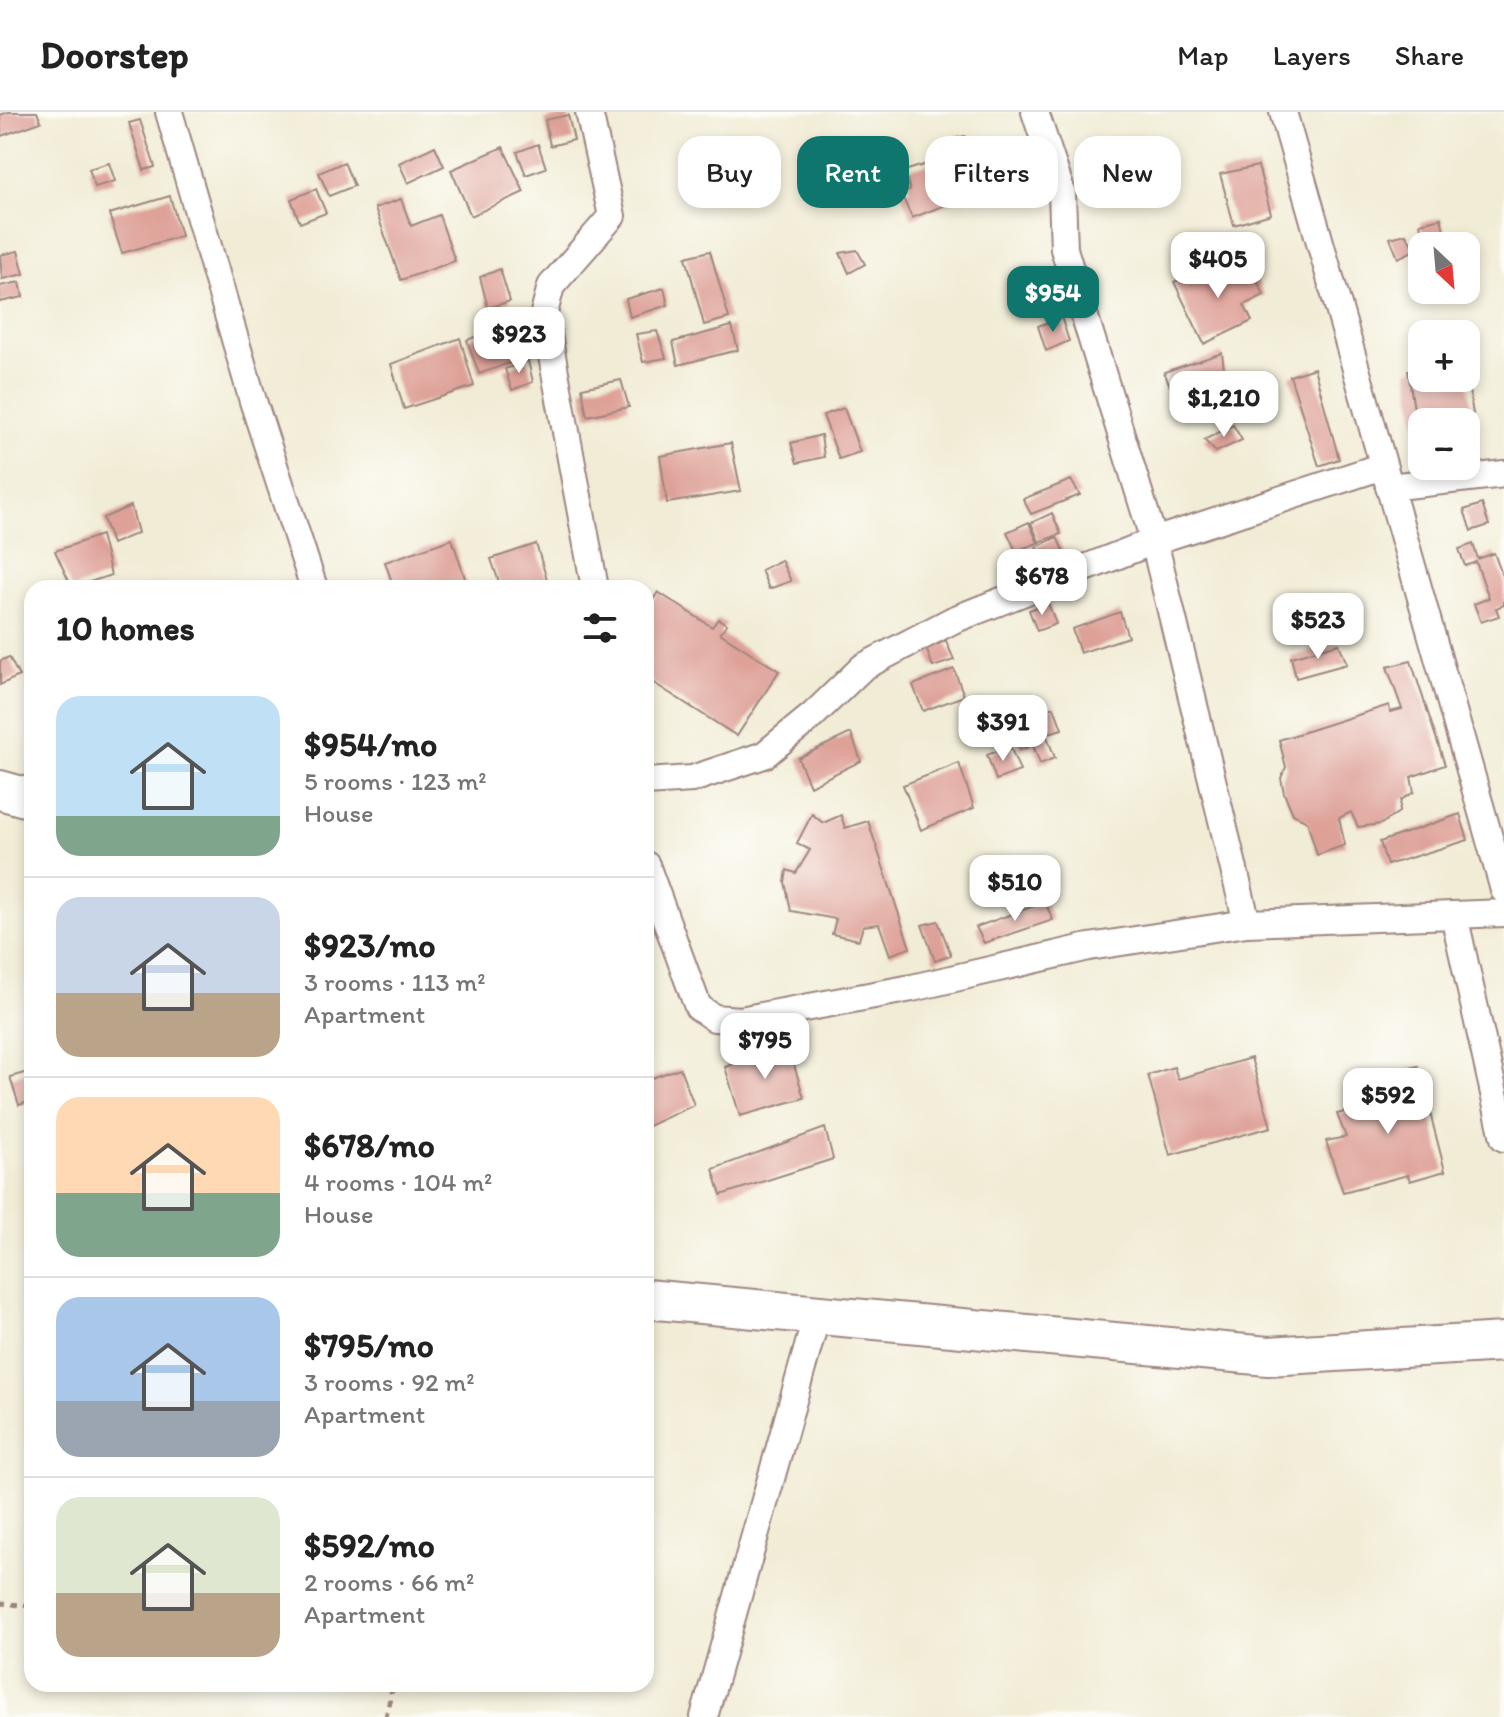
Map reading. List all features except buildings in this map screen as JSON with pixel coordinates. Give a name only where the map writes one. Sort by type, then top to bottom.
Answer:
[{"type":"street","points":[[169,112],[253,401],[311,580]]},
{"type":"street","points":[[589,112],[612,216],[551,286],[544,313],[594,580]]},
{"type":"street","points":[[1035,112],[1062,193],[1064,249],[1154,541],[1247,923]]},
{"type":"street","points":[[1283,112],[1504,890]]},
{"type":"street","points":[[654,781],[692,779],[764,755],[812,716],[863,667],[953,620],[1154,541],[1386,477],[1504,474]]},
{"type":"street","points":[[0,790],[24,797]]},
{"type":"street","points":[[654,887],[698,1007],[714,1018],[740,1020],[912,988],[1089,947],[1247,923],[1504,913]]},
{"type":"street","points":[[1454,915],[1504,1138]]},
{"type":"street","points":[[654,1300],[1268,1356],[1504,1342]]},
{"type":"street","points":[[704,1717],[817,1315]]},
{"type":"path","points":[[0,1603],[24,1605]]},
{"type":"path","points":[[386,1717],[391,1692]]}]
